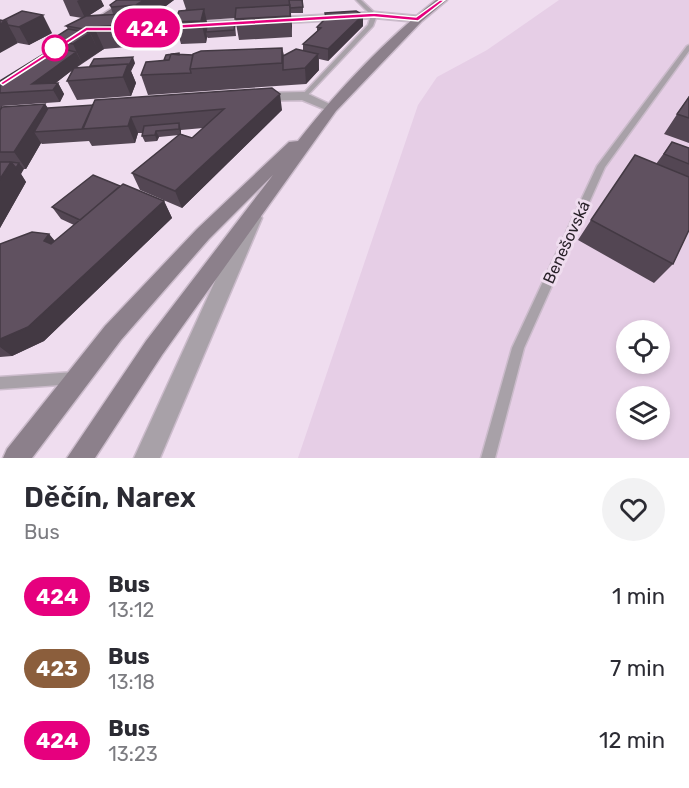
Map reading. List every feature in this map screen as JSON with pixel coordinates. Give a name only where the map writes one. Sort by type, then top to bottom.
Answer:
[{"type":"main road","points":[[81,32],[132,0]]},
{"type":"main road","points":[[16,458],[113,333],[203,234],[418,19],[442,0]]},
{"type":"main road","points":[[80,458],[154,348],[331,108]]},
{"type":"street","points":[[81,32],[310,14],[374,15],[418,19]]},
{"type":"street","points":[[238,99],[304,96],[331,108]]},
{"type":"street","points":[[147,458],[256,212]]},
{"type":"lane","points":[[304,96],[370,26],[374,15],[358,0]]},
{"type":"lane","name":"Benešovská","points":[[488,458],[518,348],[601,166],[689,47]]},
{"type":"lane","points":[[2,385],[77,378]]},
{"type":"shaded area","points":[[559,0],[689,0],[689,458],[298,458],[418,105],[437,77],[487,50]]},
{"type":"building","points":[[117,0],[144,0],[136,5],[112,7],[110,5]]},
{"type":"building","points":[[289,0],[302,0],[303,7],[290,8]]},
{"type":"building","points":[[290,5],[290,16],[235,19],[236,8]]},
{"type":"building","points":[[204,9],[201,21],[175,22],[179,11]]},
{"type":"building","points":[[22,11],[43,15],[19,27],[2,21]]},
{"type":"building","points":[[356,11],[363,15],[328,49],[303,44],[321,28],[317,27],[326,18],[325,13]]},
{"type":"building","points":[[124,14],[119,25],[94,27],[89,30],[66,26],[86,16]]},
{"type":"building","points":[[235,24],[234,30],[206,32],[207,26]]},
{"type":"building","points":[[68,29],[90,33],[73,44],[51,40]]},
{"type":"building","points":[[55,47],[76,52],[32,84],[58,83],[53,90],[0,93],[0,81]]},
{"type":"building","points":[[282,48],[282,63],[190,69],[193,54],[201,51]]},
{"type":"building","points":[[296,49],[318,54],[305,68],[283,70],[283,56]]},
{"type":"building","points":[[171,54],[169,60],[164,60],[166,55]]},
{"type":"building","points":[[171,54],[193,55],[191,73],[141,75],[146,62],[169,60]]},
{"type":"building","points":[[133,57],[129,65],[90,66],[94,59]]},
{"type":"building","points":[[128,64],[123,77],[67,81],[74,68]]},
{"type":"building","points":[[272,88],[280,94],[175,191],[132,173],[180,134],[192,138],[224,109],[131,117],[128,126],[82,129],[95,100]]},
{"type":"building","points":[[689,97],[689,118],[677,114]]},
{"type":"building","points":[[45,104],[14,152],[0,152],[0,110],[2,107]]},
{"type":"building","points":[[93,105],[83,129],[34,132],[48,108]]},
{"type":"building","points":[[179,123],[179,129],[156,131],[155,135],[142,136],[144,126]]},
{"type":"building","points":[[672,142],[689,148],[689,164],[664,154]]},
{"type":"building","points":[[635,155],[689,177],[689,230],[673,264],[591,220]]},
{"type":"building","points":[[0,162],[11,162],[0,179]]},
{"type":"building","points":[[93,175],[120,186],[80,220],[52,207]]},
{"type":"building","points":[[123,184],[164,201],[28,327],[0,339],[0,244],[32,232],[49,234],[44,241],[51,244]]},
{"type":"bus line","name":"424","points":[[0,83],[86,29],[135,29],[374,15],[418,19],[442,0]]}]
